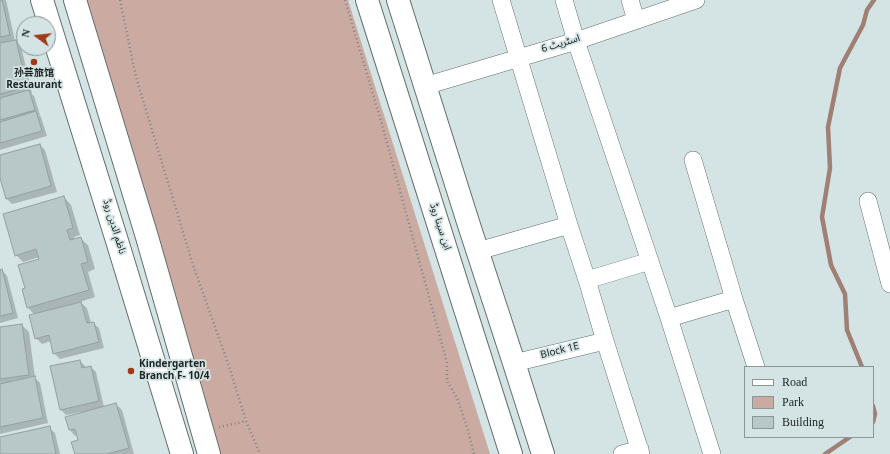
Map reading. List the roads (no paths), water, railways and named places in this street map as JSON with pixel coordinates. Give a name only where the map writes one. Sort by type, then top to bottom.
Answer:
[{"type":"main road","name":"ناظم الدین روڈ","points":[[42,0],[120,251],[180,453]]},
{"type":"main road","points":[[75,0],[147,237],[206,443]]},
{"type":"main road","name":"ابن سینا روڈ","points":[[367,0],[512,454]]},
{"type":"main road","points":[[398,0],[543,454]]},
{"type":"main road","points":[[441,232],[468,222]]},
{"type":"street","points":[[501,0],[640,452],[622,454]]},
{"type":"street","points":[[564,0],[576,41],[650,260],[712,454]]},
{"type":"street","points":[[630,0],[636,20]]},
{"type":"street","name":"اسٹریٹ 6","points":[[425,86],[576,41],[696,0]]},
{"type":"street","points":[[693,160],[734,299],[756,366]]},
{"type":"street","points":[[868,201],[890,284]]},
{"type":"street","points":[[478,251],[569,224]]},
{"type":"street","points":[[587,280],[650,260]]},
{"type":"street","points":[[669,318],[734,299]]},
{"type":"street","name":"Block 1E","points":[[514,363],[605,341]]},
{"type":"street","points":[[180,453],[206,443]]},
{"type":"waterway","points":[[862,366],[847,330],[845,294],[831,265],[822,217],[830,168],[828,127],[840,68],[863,25],[867,10],[874,0]]},
{"type":"waterway","points":[[874,410],[874,418]]},
{"type":"waterway","points":[[825,454],[849,438]]},
{"type":"place","name":"孙芸旅馆 Restaurant","points":[[34,62]]},
{"type":"place","name":"Kindergarten Branch F- 10/4","points":[[131,371]]}]
